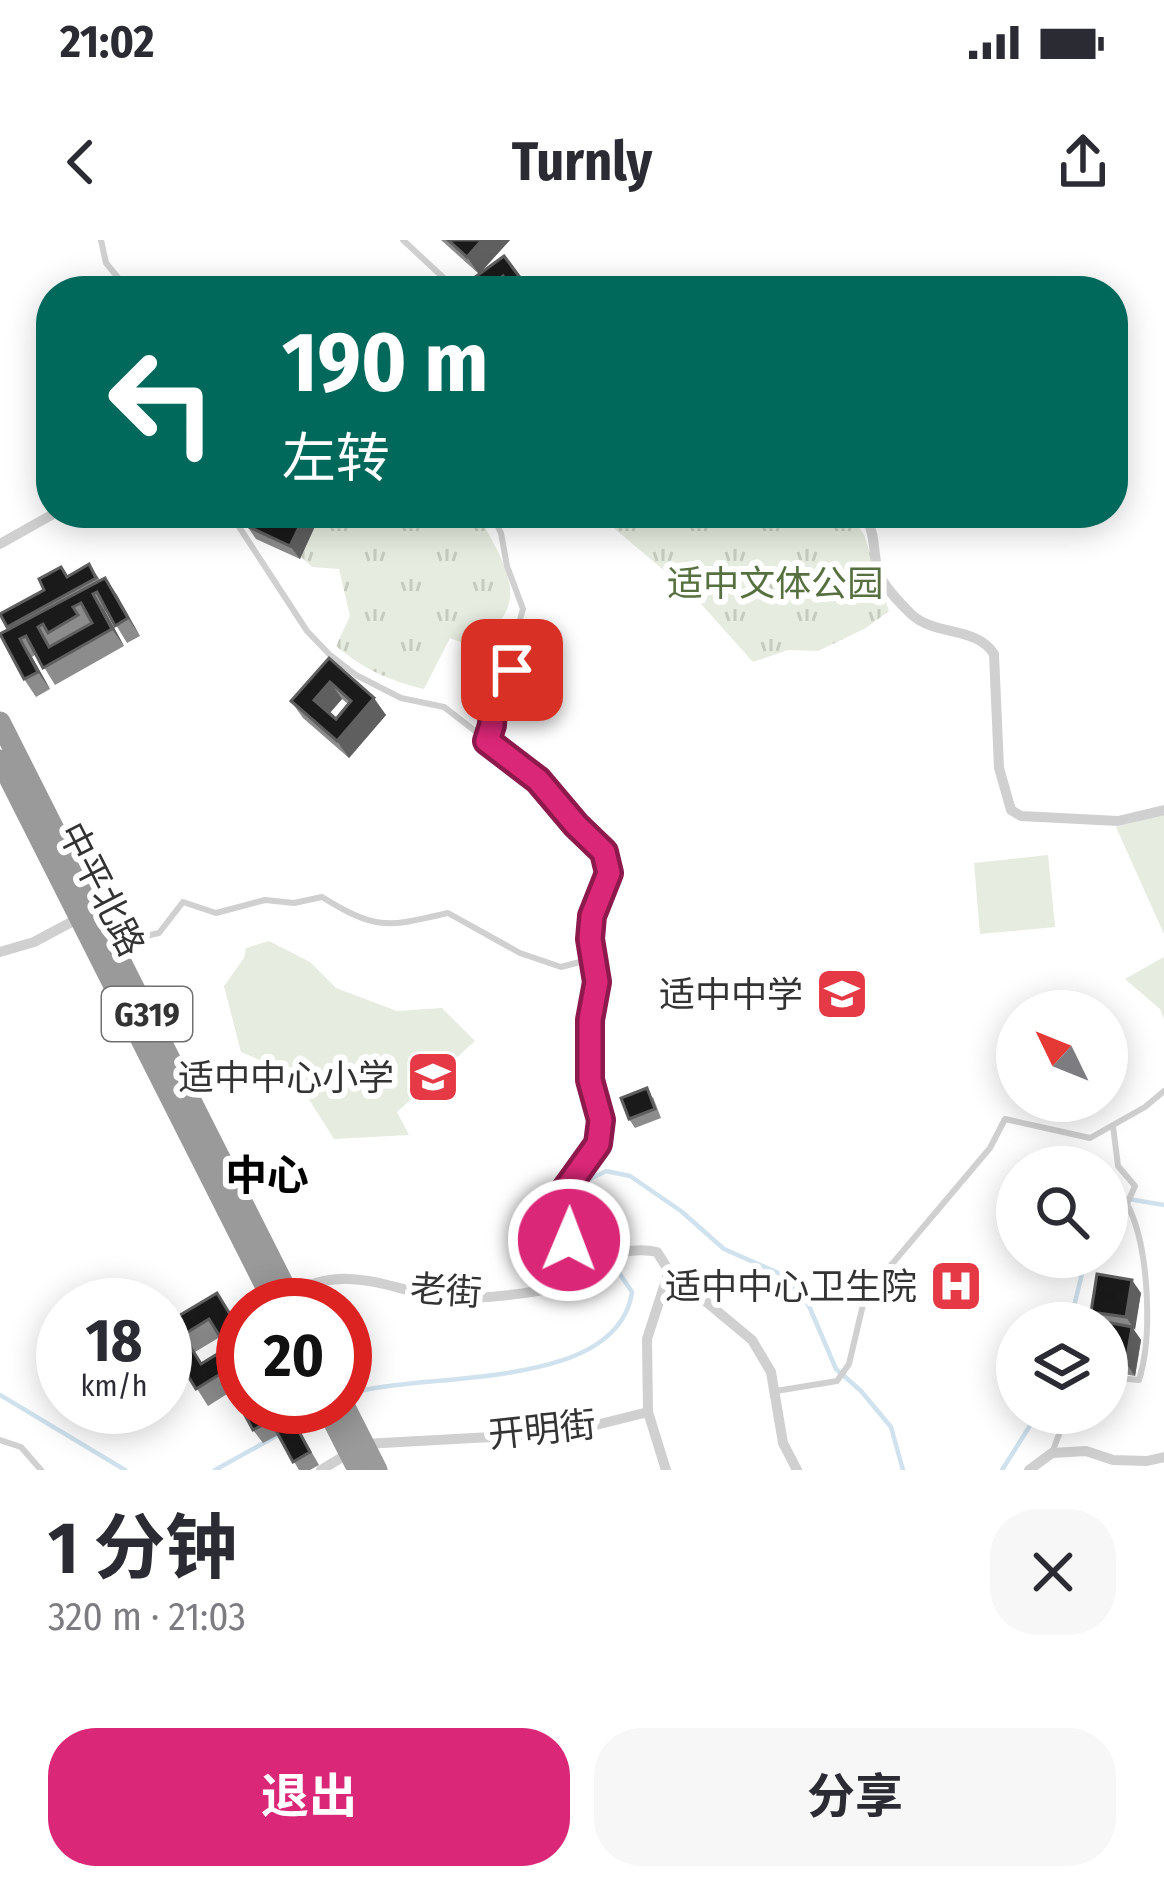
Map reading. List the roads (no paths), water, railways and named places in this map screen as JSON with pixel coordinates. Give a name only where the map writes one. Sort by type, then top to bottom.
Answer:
[{"type":"highway","name":"G319","points":[[0,722],[274,1278]]},
{"type":"highway","name":"中平北路","points":[[0,760],[273,1278]]},
{"type":"highway","points":[[357,1455],[377,1470]]},
{"type":"street","points":[[0,544],[36,524]]},
{"type":"street","points":[[872,528],[877,574],[910,612],[928,626],[977,638],[994,654],[999,768],[1011,810],[1021,816],[1118,821],[1164,810]]},
{"type":"street","points":[[0,952],[34,942],[79,917]]},
{"type":"street","name":"老街","points":[[372,1282],[446,1298],[471,1298],[553,1287],[573,1280],[590,1263],[639,1248],[658,1252],[669,1271]]},
{"type":"street","points":[[666,1470],[649,1412],[647,1339],[669,1271],[752,1340],[772,1372],[783,1443],[797,1470]]},
{"type":"street","name":"开明街","points":[[357,1455],[564,1433],[649,1412]]},
{"type":"street","points":[[1029,1470],[1052,1453],[1086,1451],[1113,1460],[1164,1457]]},
{"type":"street","points":[[322,1470],[357,1455]]},
{"type":"lane","points":[[101,240],[106,263],[117,276]]},
{"type":"lane","points":[[403,240],[443,276]]},
{"type":"lane","points":[[240,528],[307,631],[329,654],[356,675],[401,698],[444,707],[538,780],[604,852],[609,873],[592,916],[590,939],[597,982],[590,1020],[590,1080],[601,1120],[598,1144],[565,1190],[563,1216],[584,1269]]},
{"type":"lane","points":[[487,741],[494,684],[503,683],[521,657],[516,634],[523,609],[498,528]]},
{"type":"lane","points":[[111,944],[159,933],[183,902],[216,913],[265,900],[294,903],[322,897],[382,926],[448,913],[508,947],[561,967],[595,958]]},
{"type":"lane","points":[[776,1391],[837,1381],[849,1364],[865,1296],[990,1148],[1005,1119],[1090,1138],[1164,1091]]},
{"type":"lane","points":[[1113,1126],[1118,1166],[1135,1186],[1127,1204],[1144,1244],[1146,1343],[1139,1380],[1128,1379]]},
{"type":"lane","points":[[1052,1453],[1059,1434]]},
{"type":"lane","points":[[0,1440],[21,1447],[41,1470]]},
{"type":"waterway","points":[[372,1389],[554,1363],[591,1348],[618,1325],[632,1292],[604,1250],[576,1225],[576,1204],[584,1182],[606,1171],[630,1176],[681,1211],[724,1249],[785,1276],[809,1306],[836,1369],[891,1427],[903,1470]]},
{"type":"waterway","points":[[1128,1199],[1164,1205]]},
{"type":"waterway","points":[[1075,1302],[1081,1278]]},
{"type":"waterway","points":[[0,1395],[125,1470]]},
{"type":"waterway","points":[[1002,1470],[1025,1434]]},
{"type":"waterway","points":[[215,1470],[278,1435]]},
{"type":"place","name":"适中中学","points":[[842,994]]},
{"type":"place","name":"适中中心小学","points":[[433,1077]]},
{"type":"place","name":"适中中心卫生院","points":[[956,1286]]},
{"type":"district","name":"中心","points":[[267,1175]]},
{"type":"park label","name":"适中文体公园","points":[[775,583]]}]
